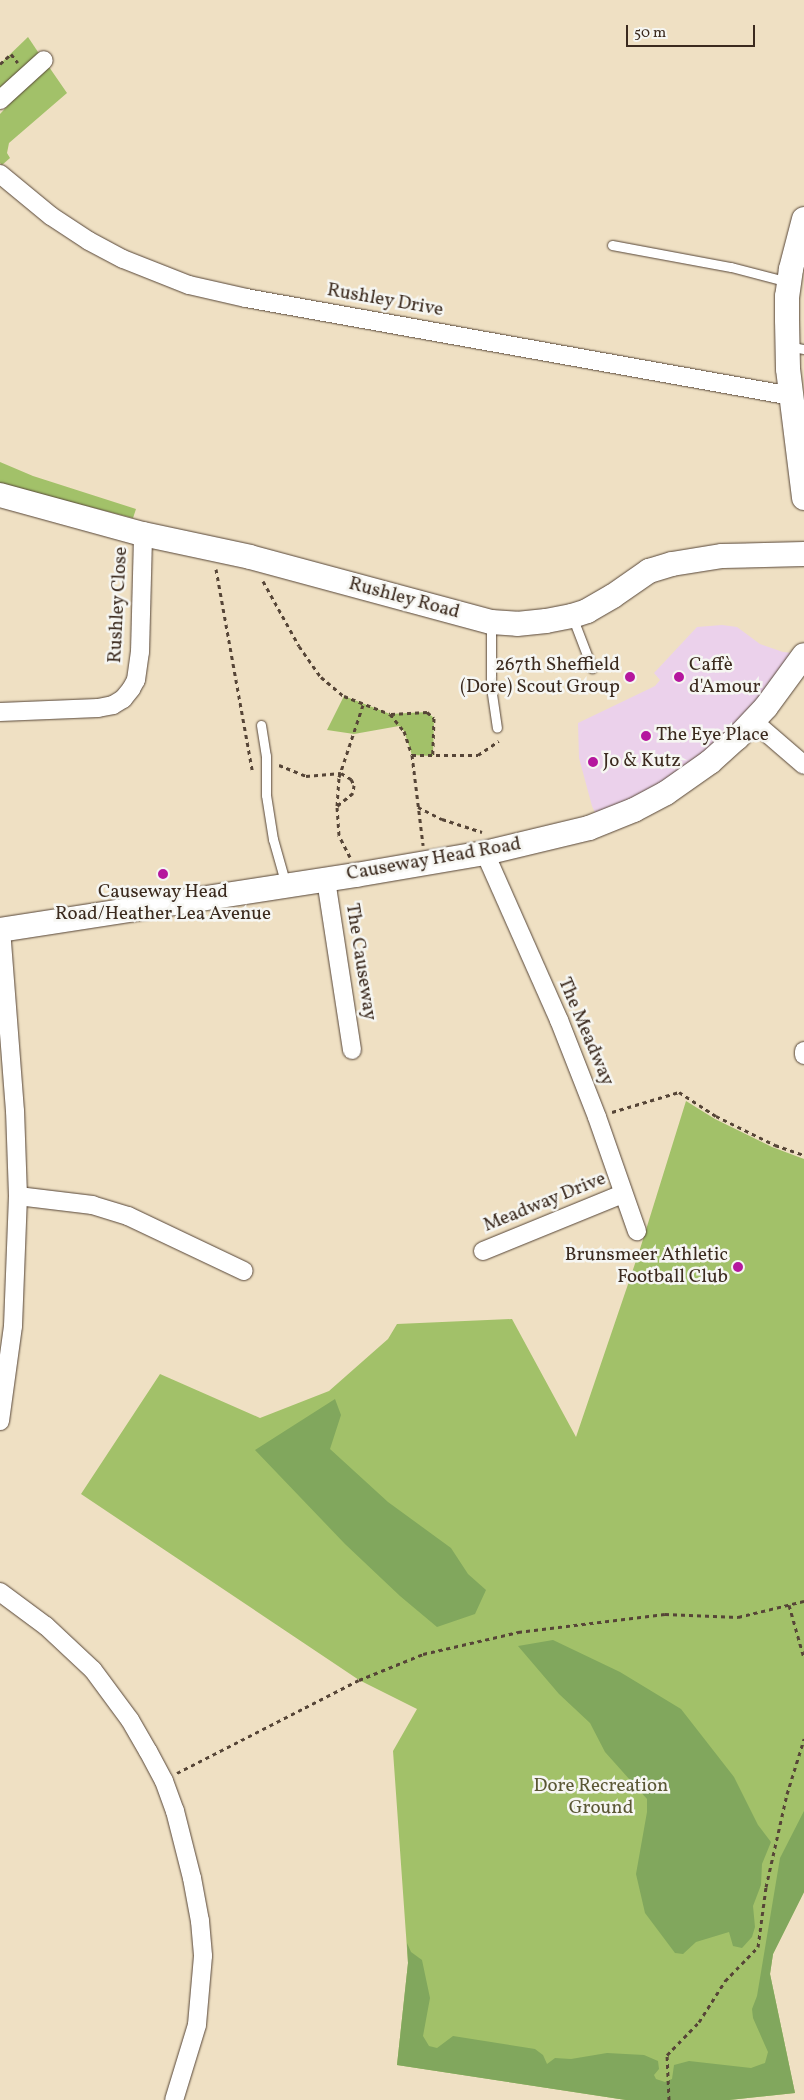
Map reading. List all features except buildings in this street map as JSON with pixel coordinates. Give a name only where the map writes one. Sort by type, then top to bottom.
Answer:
[{"type":"street","points":[[0,100],[44,60]]},
{"type":"street","name":"Rushley Drive","points":[[0,174],[51,216],[89,240],[123,259],[189,285],[246,298],[792,396]]},
{"type":"street","points":[[804,219],[800,245],[789,282],[787,296],[796,347],[788,369],[795,438],[804,498]]},
{"type":"street","name":"Rushley Road","points":[[0,495],[143,534],[250,557],[491,622],[527,623],[572,616],[604,601],[638,577],[660,567],[722,556],[804,554]]},
{"type":"street","name":"Rushley Close","points":[[0,712],[98,708],[113,705],[123,699],[131,690],[136,680],[140,652],[143,534]]},
{"type":"street","name":"Causeway Head Road","points":[[0,930],[286,885],[356,876],[425,862],[488,844],[563,836],[634,810],[695,774],[737,738],[753,721],[804,655]]},
{"type":"street","points":[[753,721],[804,765]]},
{"type":"street","name":"The Meadway","points":[[488,844],[597,1116],[638,1232]]},
{"type":"street","name":"The Causeway","points":[[326,880],[352,1050]]},
{"type":"street","points":[[0,930],[15,1111],[18,1196],[13,1326],[0,1420]]},
{"type":"street","name":"Meadway Drive","points":[[483,1251],[623,1194]]},
{"type":"street","points":[[18,1196],[92,1205],[128,1216],[244,1271]]},
{"type":"street","points":[[0,1592],[46,1626],[93,1670],[130,1720],[164,1780],[175,1811],[186,1851],[200,1921],[203,1956],[202,1988],[197,2025],[174,2100]]},
{"type":"lane","points":[[612,245],[731,267],[789,282]]},
{"type":"lane","points":[[572,616],[592,668]]},
{"type":"lane","points":[[491,622],[491,686],[497,728]]},
{"type":"lane","points":[[261,725],[266,756],[266,795],[274,840],[286,885]]},
{"type":"path","points":[[213,548],[253,775]]},
{"type":"path","points":[[250,557],[299,646],[321,677],[344,696],[390,714],[427,712],[434,718],[433,756]]},
{"type":"path","points":[[356,876],[339,834],[337,806],[341,773],[363,704]]},
{"type":"path","points":[[390,714],[404,731],[412,755],[425,862]]},
{"type":"path","points":[[412,755],[478,755],[500,740],[501,734],[497,728]]},
{"type":"path","points":[[266,756],[288,770],[306,776],[341,773],[351,779],[354,785],[353,793],[337,806]]},
{"type":"path","points":[[418,807],[488,844]]},
{"type":"path","points":[[597,1116],[679,1092],[716,1116],[775,1145],[804,1155]]},
{"type":"path","points":[[164,1780],[359,1680],[423,1654],[518,1632],[665,1614],[738,1617],[804,1601]]},
{"type":"path","points":[[788,1605],[804,1658]]},
{"type":"path","points":[[669,2100],[667,2055],[699,2022],[725,1981],[758,1948],[766,1887],[787,1794],[804,1740]]},
{"type":"shaded area","points":[[722,625],[737,627],[760,644],[783,652],[804,654],[737,738],[600,824],[592,806],[579,758],[578,723],[655,686],[660,680],[654,673],[697,627]]},
{"type":"green space","points":[[28,37],[40,55],[0,91],[0,64]]},
{"type":"green space","points":[[47,64],[67,93],[9,143],[7,153],[10,158],[2,165],[0,163],[0,114]]},
{"type":"green space","points":[[0,462],[33,476],[136,509],[133,518],[0,484]]},
{"type":"green space","points":[[344,696],[390,714],[427,712],[434,718],[433,756],[412,755],[404,731],[399,726],[354,734],[327,730]]},
{"type":"green space","name":"Dore Recreation Ground","points":[[686,1101],[715,1119],[772,1147],[804,1159],[804,1892],[773,1954],[770,1974],[795,2093],[729,2100],[626,2100],[397,2065],[408,1963],[393,1751],[417,1709],[359,1680],[81,1494],[160,1374],[260,1418],[329,1391],[388,1339],[397,1324],[512,1319],[576,1437],[640,1249]]},
{"type":"green space","points":[[335,1399],[341,1415],[330,1449],[388,1502],[451,1548],[468,1574],[486,1590],[475,1614],[437,1627],[400,1596],[345,1544],[255,1450]]},
{"type":"green space","points":[[553,1640],[620,1672],[681,1709],[734,1777],[758,1825],[771,1842],[762,1864],[761,1885],[753,1906],[755,1927],[752,1937],[742,1948],[733,1946],[729,1932],[696,1942],[683,1954],[675,1953],[645,1913],[636,1874],[647,1812],[647,1799],[605,1752],[590,1723],[559,1694],[518,1646]]},
{"type":"green space","points":[[804,1811],[804,1892],[773,1954],[770,1974],[795,2093],[729,2100],[626,2100],[397,2065],[408,1963],[407,1943],[411,1952],[422,1960],[430,1998],[423,2036],[429,2046],[437,2048],[453,2036],[535,2049],[543,2055],[547,2064],[555,2058],[571,2059],[607,2053],[644,2055],[658,2061],[659,2069],[654,2075],[656,2079],[665,2082],[672,2079],[674,2065],[689,2061],[751,2068],[765,2063],[768,2052],[753,2018],[752,2009],[757,1996],[780,1858]]},
{"type":"place","name":"267th Sheffield (Dore) Scout Group","points":[[630,677]]},
{"type":"place","name":"Caffè d'Amour","points":[[679,677]]},
{"type":"place","name":"The Eye Place","points":[[646,736]]},
{"type":"place","name":"Jo & Kutz","points":[[593,762]]},
{"type":"place","name":"Causeway Head Road/Heather Lea Avenue","points":[[163,874]]},
{"type":"place","name":"Brunsmeer Athletic Football Club","points":[[738,1267]]}]
